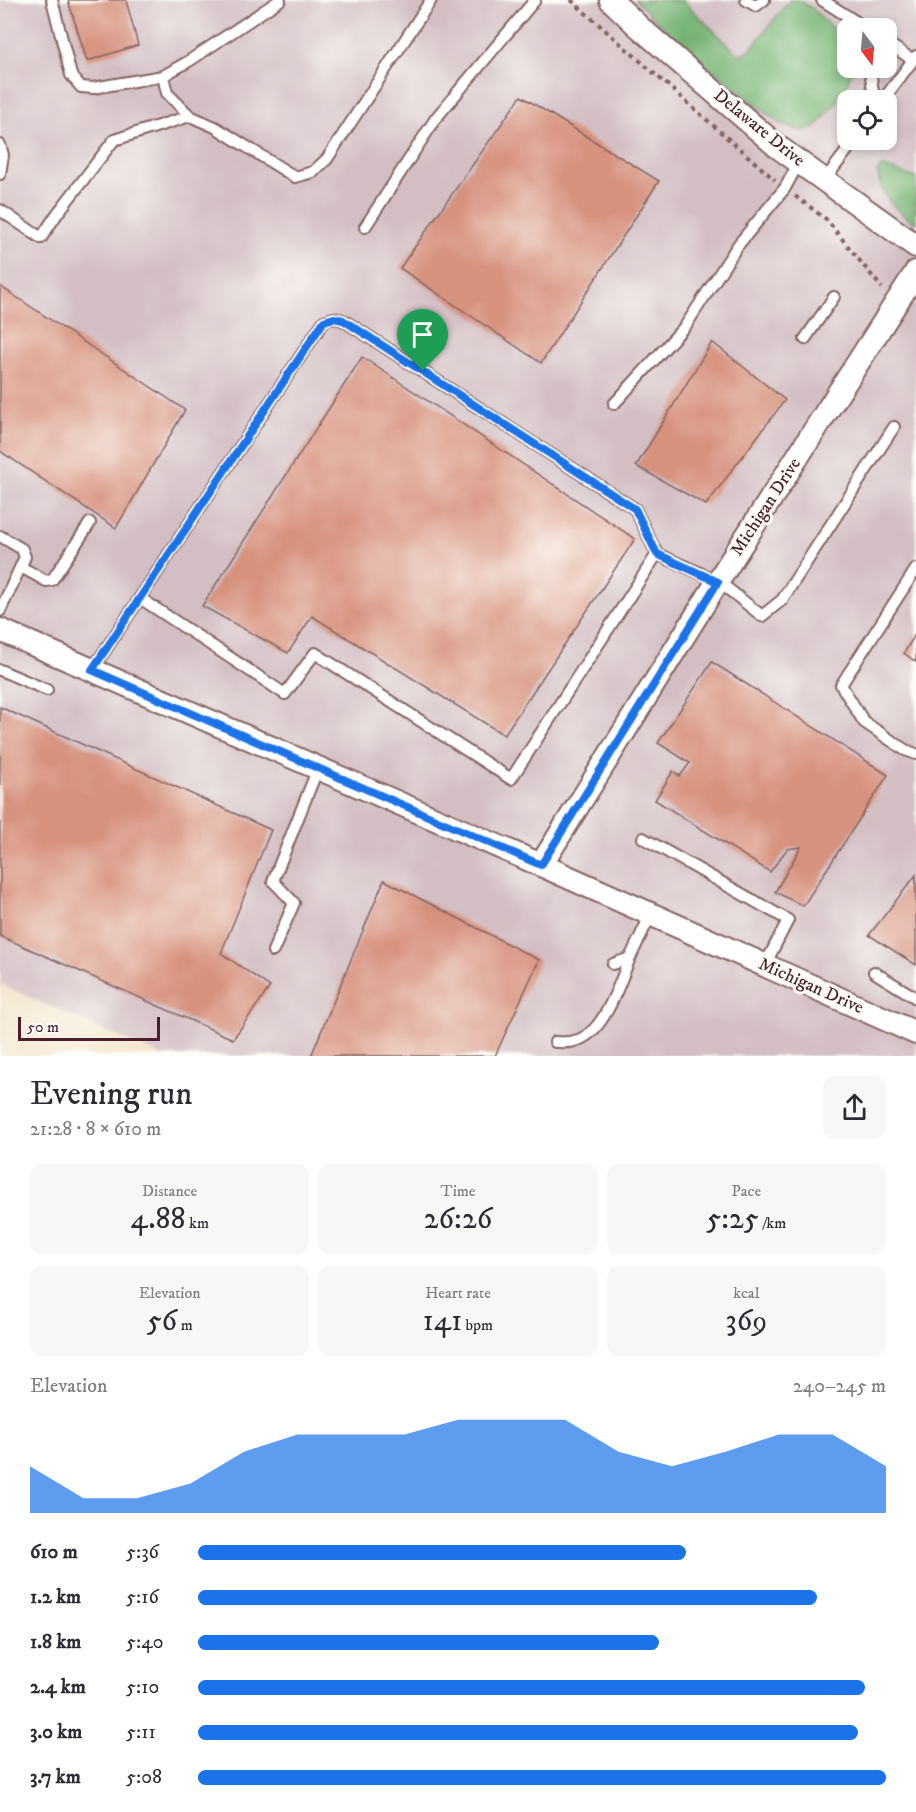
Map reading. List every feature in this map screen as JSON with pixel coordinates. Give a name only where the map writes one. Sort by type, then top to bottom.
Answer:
[{"type":"street","name":"Delaware Drive","points":[[611,0],[760,132],[824,181],[916,246]]},
{"type":"street","name":"Michigan Drive","points":[[541,865],[916,272]]},
{"type":"street","name":"Michigan Drive","points":[[0,630],[541,865],[916,1033]]},
{"type":"lane","points":[[51,0],[71,75],[81,87],[93,88],[163,76],[280,0]]},
{"type":"lane","points":[[163,76],[167,93],[190,116],[215,127],[295,177],[313,172],[335,148],[431,0]]},
{"type":"lane","points":[[364,227],[436,118],[535,0]]},
{"type":"lane","points":[[746,0],[756,6],[764,0]]},
{"type":"lane","points":[[822,0],[848,18]]},
{"type":"lane","points":[[891,90],[915,58],[916,47]]},
{"type":"lane","points":[[897,48],[915,58]]},
{"type":"lane","points":[[0,210],[41,238],[114,140],[190,116]]},
{"type":"lane","points":[[0,145],[3,155],[0,174]]},
{"type":"lane","points":[[824,181],[847,150]]},
{"type":"lane","points":[[614,404],[686,325],[738,245],[785,188],[799,162]]},
{"type":"lane","points":[[805,339],[834,297]]},
{"type":"lane","points":[[92,670],[324,321],[334,318],[343,320],[635,509],[657,554],[718,582],[762,616],[782,600],[894,427]]},
{"type":"lane","points":[[21,567],[46,581],[52,580],[90,523]]},
{"type":"lane","points":[[0,536],[24,552],[25,557],[0,611]]},
{"type":"lane","points":[[140,598],[285,694],[315,653],[511,779],[657,554]]},
{"type":"lane","points":[[916,569],[841,686],[864,722],[905,750],[916,754]]},
{"type":"lane","points":[[0,670],[47,690]]},
{"type":"lane","points":[[273,951],[294,903],[273,881],[318,768]]},
{"type":"lane","points":[[643,837],[788,920],[765,965]]},
{"type":"lane","points":[[555,1042],[575,1041],[591,1033],[606,1013],[651,914]]},
{"type":"lane","points":[[613,964],[630,958]]},
{"type":"lane","points":[[874,972],[916,998]]},
{"type":"path","points":[[571,0],[785,188],[826,219],[896,304]]},
{"type":"shaded area","points":[[0,0],[916,0],[916,1056],[162,1056],[0,984]]},
{"type":"green space","points":[[635,0],[682,0],[739,55],[750,50],[790,0],[799,0],[812,8],[837,33],[837,78],[849,78],[846,90],[837,90],[837,102],[815,128],[803,131],[780,124],[683,47]]},
{"type":"green space","points":[[882,166],[916,178],[916,224],[895,208],[886,196],[877,171]]},
{"type":"building","points":[[68,0],[126,0],[138,45],[87,61]]},
{"type":"building","points":[[521,96],[659,181],[541,363],[400,268]]},
{"type":"building","points":[[0,286],[185,410],[116,528],[0,451]]},
{"type":"building","points":[[712,342],[785,400],[706,505],[636,466]]},
{"type":"building","points":[[362,357],[635,539],[504,735],[312,616],[288,653],[202,606]]},
{"type":"building","points":[[916,633],[916,662],[904,653]]},
{"type":"building","points":[[712,662],[888,775],[803,906],[775,892],[801,847],[787,849],[770,872],[655,800],[673,771],[680,776],[690,763],[658,743]]},
{"type":"building","points":[[0,707],[271,830],[221,953],[270,987],[233,1039],[0,936]]},
{"type":"building","points":[[916,875],[916,965],[869,935]]},
{"type":"building","points":[[384,880],[539,960],[495,1056],[311,1056]]},
{"type":"route","points":[[334,318],[343,320],[423,371],[635,509],[657,554],[718,582],[541,865],[92,670],[324,321],[334,318]]}]
